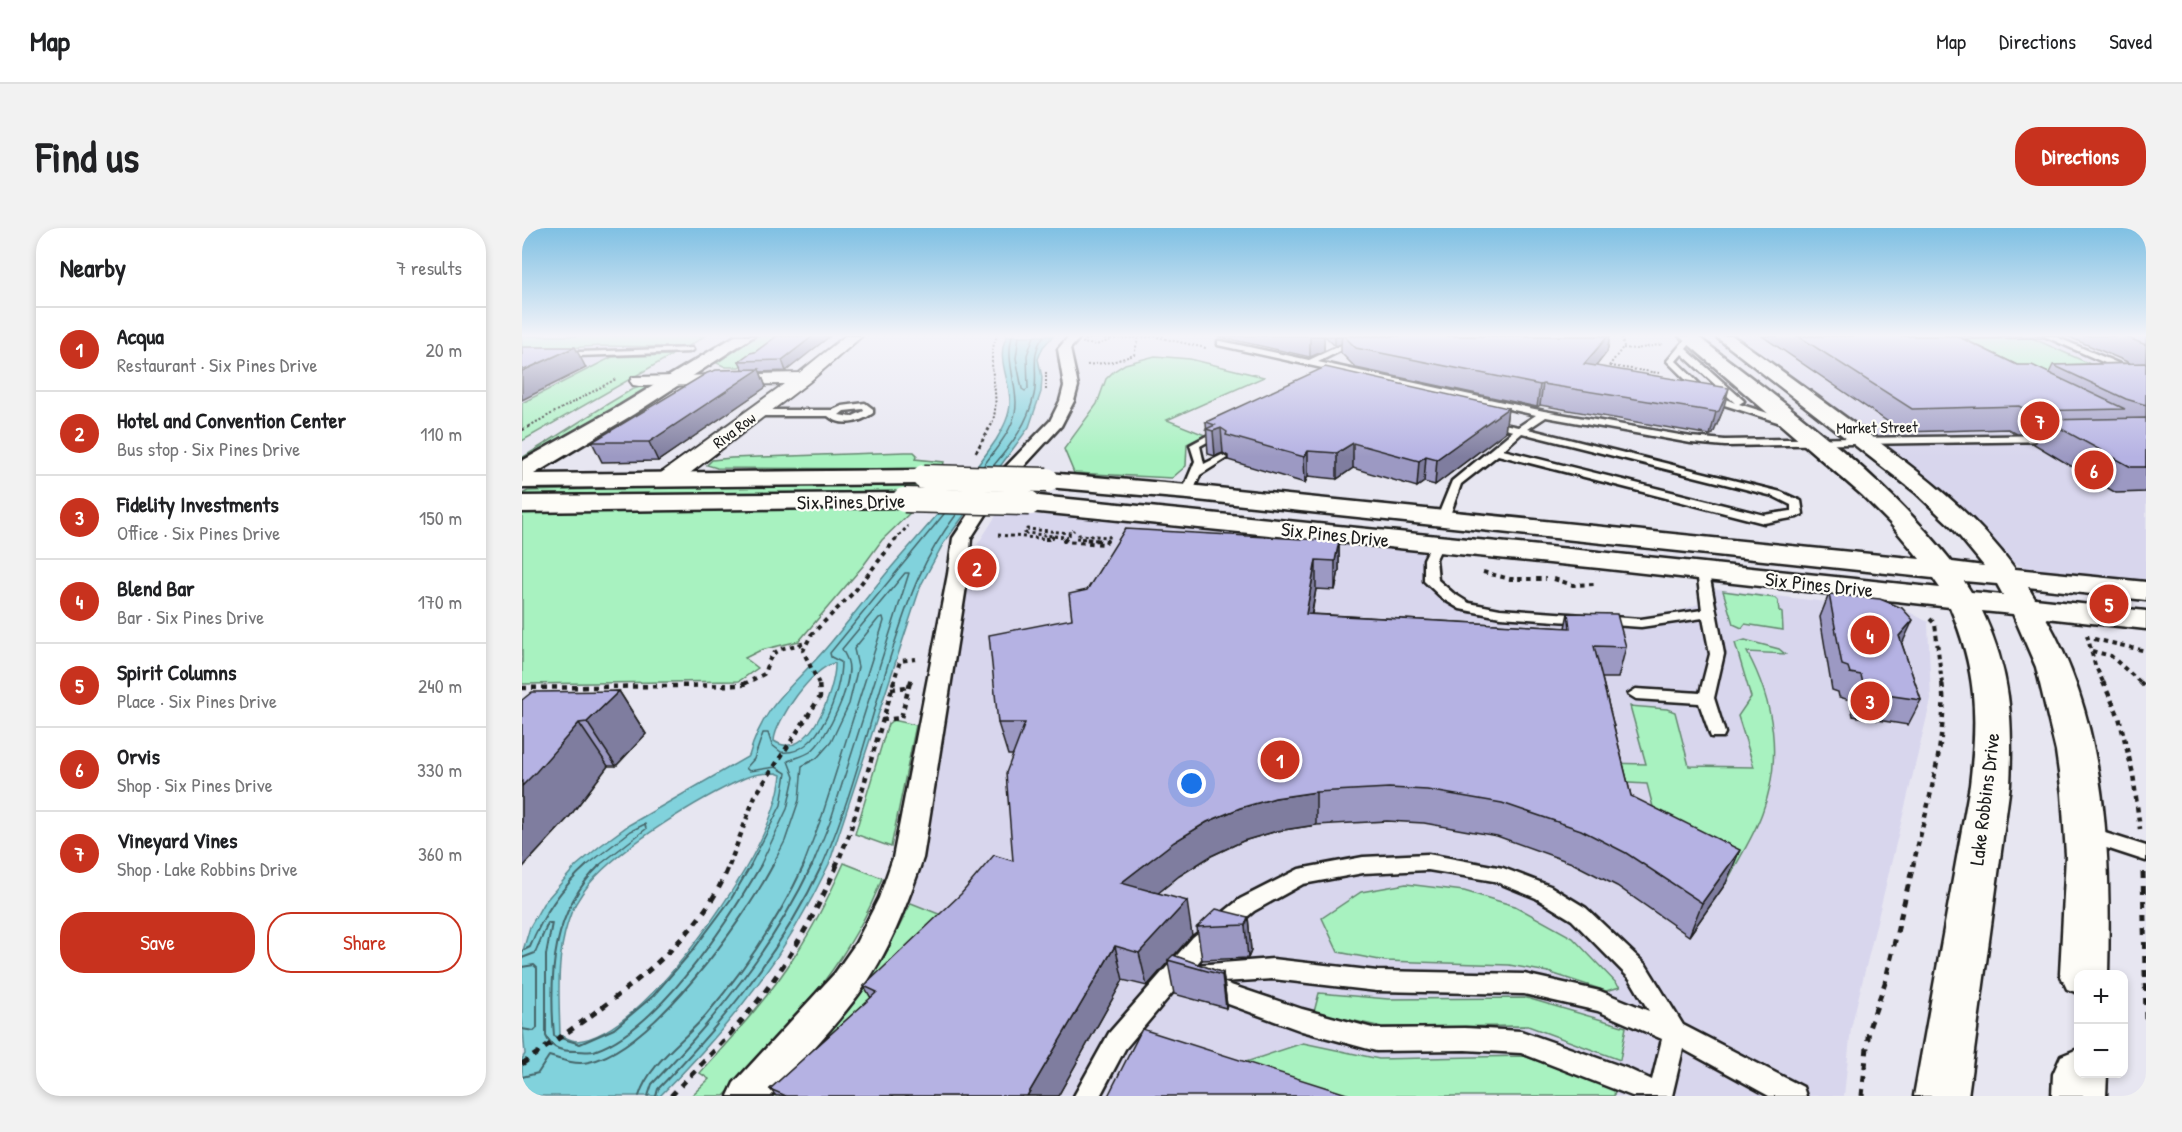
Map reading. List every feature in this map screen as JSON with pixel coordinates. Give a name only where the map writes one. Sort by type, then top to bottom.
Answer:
[{"type":"street","points":[[620,392],[639,377]]},
{"type":"street","points":[[522,471],[670,377]]},
{"type":"street","name":"Riva Row","points":[[669,478],[804,377]]},
{"type":"street","points":[[747,1096],[847,984],[867,953],[894,898],[908,858],[958,574],[960,544],[974,518],[1010,471],[1056,423],[1070,392],[1070,377]]},
{"type":"street","name":"Lake Robbins Drive","points":[[1732,377],[1806,434],[1894,510],[1923,541],[1952,584],[1981,647],[1988,676],[1994,739],[1990,785],[1941,1096]]},
{"type":"street","points":[[1777,377],[1923,486],[1960,519],[2006,575],[2027,607],[2052,663],[2069,720],[2083,792],[2086,834],[2084,970]]},
{"type":"street","points":[[522,447],[546,434]]},
{"type":"street","name":"Six Pines Drive","points":[[522,481],[924,477],[1191,483],[1952,584],[2027,607],[2146,620]]},
{"type":"street","name":"Six Pines Drive","points":[[522,504],[904,500],[1029,503],[1434,552],[1704,572],[1913,594],[1952,584],[2006,575],[2146,591]]},
{"type":"street","points":[[1434,552],[1443,518]]},
{"type":"street","points":[[2079,1096],[2080,1078]]},
{"type":"lane","name":"Market Street","points":[[1371,377],[1544,414],[1701,441],[1806,434],[1865,443],[2063,438]]},
{"type":"lane","points":[[1686,377],[1704,393],[1715,399],[1749,409],[1806,434]]},
{"type":"lane","points":[[1719,377],[1749,409]]},
{"type":"lane","points":[[756,413],[834,413]]},
{"type":"lane","points":[[1443,518],[1456,483],[1520,430],[1544,414]]},
{"type":"lane","points":[[1474,419],[1777,494],[1797,503],[1797,514],[1764,519],[1496,451]]},
{"type":"lane","points":[[1191,483],[1200,461],[1195,445],[1234,425]]},
{"type":"lane","name":"Market Street","points":[[1925,431],[1938,441]]},
{"type":"lane","points":[[1957,431],[1971,440]]},
{"type":"lane","points":[[1191,483],[1222,458]]},
{"type":"lane","points":[[1434,552],[1431,581],[1448,596],[1466,606],[1500,612],[1641,623],[1709,613]]},
{"type":"lane","points":[[1704,572],[1717,654],[1706,698],[1717,733]]},
{"type":"lane","points":[[1635,694],[1706,698]]},
{"type":"lane","points":[[2086,834],[2146,854]]},
{"type":"lane","points":[[1086,1096],[1117,1041],[1173,974],[1201,943],[1247,905],[1299,877],[1363,865],[1428,862],[1496,874],[1543,892],[1580,915],[1638,972],[1675,1032],[1659,1096],[1626,1080],[1521,1042],[1465,1039],[1376,1040],[1302,1020],[1173,974]]},
{"type":"lane","points":[[1173,974],[1273,969],[1377,981],[1524,984],[1600,1001],[1675,1032],[1794,1096]]},
{"type":"path","points":[[522,430],[619,377]]},
{"type":"path","points":[[1112,534],[1073,530],[1064,541],[1104,544],[1107,541],[1076,538],[1079,535],[1109,537],[1112,534],[1119,527]]},
{"type":"path","points":[[1028,529],[1069,535],[1054,536],[1025,533],[1028,529]]},
{"type":"path","points":[[998,535],[1051,539],[1054,536]]},
{"type":"path","points":[[1434,552],[1510,579],[1552,579],[1573,585],[1604,583]]},
{"type":"path","points":[[1862,1096],[1869,1028],[1885,983],[1936,767],[1944,697],[1935,624],[1924,614],[1913,594]]},
{"type":"path","points":[[522,688],[742,685],[764,674],[770,655],[775,651],[807,643]]},
{"type":"path","points":[[522,1064],[590,1013],[675,944],[703,912],[728,872],[743,821],[764,781],[820,697],[821,691],[817,678],[803,651]]},
{"type":"path","points":[[2092,651],[2111,656],[2146,688]]},
{"type":"path","points":[[671,1096],[745,1017],[797,944],[826,890],[849,835],[900,661],[916,659]]},
{"type":"path","points":[[891,689],[909,687]]},
{"type":"shaded area","points":[[522,377],[574,377],[522,403]]},
{"type":"shaded area","points":[[1787,377],[2146,377],[2146,582],[2034,571],[2021,566],[2008,559],[1967,512],[1923,476]]},
{"type":"shaded area","points":[[997,514],[1099,517],[1431,548],[1428,582],[1465,608],[1642,626],[1703,602],[1710,588],[1909,612],[1928,622],[1931,700],[1851,1028],[1844,1096],[766,1096],[875,964],[959,603],[974,550]]},
{"type":"green space","points":[[574,377],[634,377],[522,441],[522,403]]},
{"type":"green space","points":[[1108,377],[1264,377],[1167,420],[1205,435],[1187,444],[1186,466],[1172,478],[1074,473],[1064,449],[1097,404]]},
{"type":"green space","points":[[2037,377],[2118,377],[2146,389],[2064,390]]},
{"type":"green space","points":[[649,384],[650,387],[644,394],[522,466],[522,458],[631,390]]},
{"type":"green space","points":[[914,452],[917,455],[915,459],[944,462],[943,467],[933,469],[717,468],[707,465],[712,460],[731,458]]},
{"type":"green space","points":[[938,483],[927,495],[522,498],[522,494],[528,491]]},
{"type":"green space","points":[[915,508],[882,540],[863,566],[799,641],[761,650],[745,658],[758,668],[739,681],[522,684],[522,510]]},
{"type":"green space","points":[[1723,591],[1775,598],[1778,601],[1779,611],[1782,613],[1783,630],[1745,624],[1742,628],[1733,624]]},
{"type":"green space","points":[[1745,640],[1779,649],[1785,654],[1747,652],[1764,691],[1774,752],[1768,793],[1762,813],[1726,883],[1622,829],[1659,830],[1647,784],[1611,782],[1607,763],[1646,764],[1630,706],[1667,709],[1675,712],[1689,766],[1754,767],[1738,716],[1751,697],[1735,643]]},
{"type":"green space","points":[[893,720],[916,725],[891,847],[855,834],[888,724]]},
{"type":"green space","points":[[844,863],[882,878],[869,910],[834,968],[792,1021],[724,1096],[691,1096],[709,1079],[700,1073],[763,1001],[786,970],[810,932]]},
{"type":"green space","points":[[1406,884],[1464,891],[1515,906],[1573,938],[1620,987],[1606,991],[1548,972],[1509,965],[1385,961],[1338,952],[1322,918],[1361,892]]},
{"type":"green space","points":[[911,903],[974,928],[821,1096],[773,1096],[848,1010],[880,965]]},
{"type":"green space","points":[[1319,993],[1388,999],[1527,998],[1626,1027],[1620,1060],[1528,1026],[1382,1027],[1314,1012]]},
{"type":"green space","points":[[1303,1043],[1379,1059],[1524,1056],[1615,1089],[1614,1096],[1254,1096],[1237,1065]]},
{"type":"water","points":[[1006,377],[1042,377],[1041,392],[1029,427],[943,544],[921,585],[829,864],[794,929],[755,988],[711,1042],[660,1096],[522,1096],[522,1059],[525,1054],[522,1017],[522,954],[530,927],[543,904],[576,866],[629,825],[749,756],[762,723],[771,709],[827,647],[886,573],[948,503],[996,440],[1009,412]],"holes":[[[835,663],[825,705],[809,733],[798,742],[787,745],[774,741],[781,720],[807,683],[826,666]],[[760,774],[781,775],[770,818],[757,848],[722,906],[677,966],[652,994],[626,1017],[601,1034],[577,1041],[560,1035],[559,978],[564,936],[574,906],[590,883],[641,839],[706,798],[745,778]]]},
{"type":"building","points":[[701,377],[748,377],[649,442],[592,442]]},
{"type":"building","points":[[1304,377],[1367,377],[1508,408],[1437,459],[1426,456],[1419,461],[1353,443],[1337,453],[1308,451],[1304,457],[1226,435],[1227,432],[1221,428],[1213,431],[1206,429],[1215,425],[1206,422]]},
{"type":"building","points":[[1498,377],[1660,377],[1729,388],[1719,411],[1716,412]]},
{"type":"building","points":[[1861,377],[2056,377],[2125,409],[2028,411],[2019,406],[1912,409]]},
{"type":"building","points":[[2078,377],[2146,377],[2146,405],[2126,399]]},
{"type":"building","points":[[2146,418],[2146,467],[2131,467],[2045,420]]},
{"type":"building","points":[[1125,529],[1339,541],[1335,561],[1316,560],[1306,614],[1570,628],[1568,613],[1617,614],[1626,647],[1594,646],[1631,796],[1740,850],[1702,903],[1626,853],[1581,830],[1502,803],[1427,790],[1389,788],[1316,792],[1275,798],[1240,808],[1207,822],[1174,842],[1121,883],[1187,901],[1139,953],[1115,946],[1027,1096],[786,1096],[770,1089],[877,992],[864,986],[961,894],[994,855],[1013,861],[1006,773],[1025,723],[998,723],[989,635],[1072,619],[1069,594],[1087,590]]},
{"type":"building","points":[[1829,594],[1880,599],[1902,608],[1913,620],[1899,636],[1921,700],[1865,692],[1861,675],[1850,673],[1848,667],[1842,665]]},
{"type":"building","points":[[619,691],[587,722],[579,723],[522,786],[522,700],[532,692]]},
{"type":"building","points":[[1216,909],[1248,917],[1245,925],[1197,927]]},
{"type":"building","points":[[1173,955],[1223,973],[1222,975],[1168,960]]},
{"type":"building","points":[[1142,1029],[1353,1096],[1108,1096]]},
{"type":"place","name":"Vineyard Vines","points":[[2040,421]]},
{"type":"place","name":"Orvis","points":[[2094,470]]},
{"type":"place","name":"Hotel and Convention Center","points":[[977,568]]},
{"type":"place","name":"Spirit Columns","points":[[2109,604]]},
{"type":"place","name":"Blend Bar","points":[[1870,635]]},
{"type":"place","name":"Fidelity Investments","points":[[1870,701]]},
{"type":"place","name":"Acqua","points":[[1280,760]]}]
